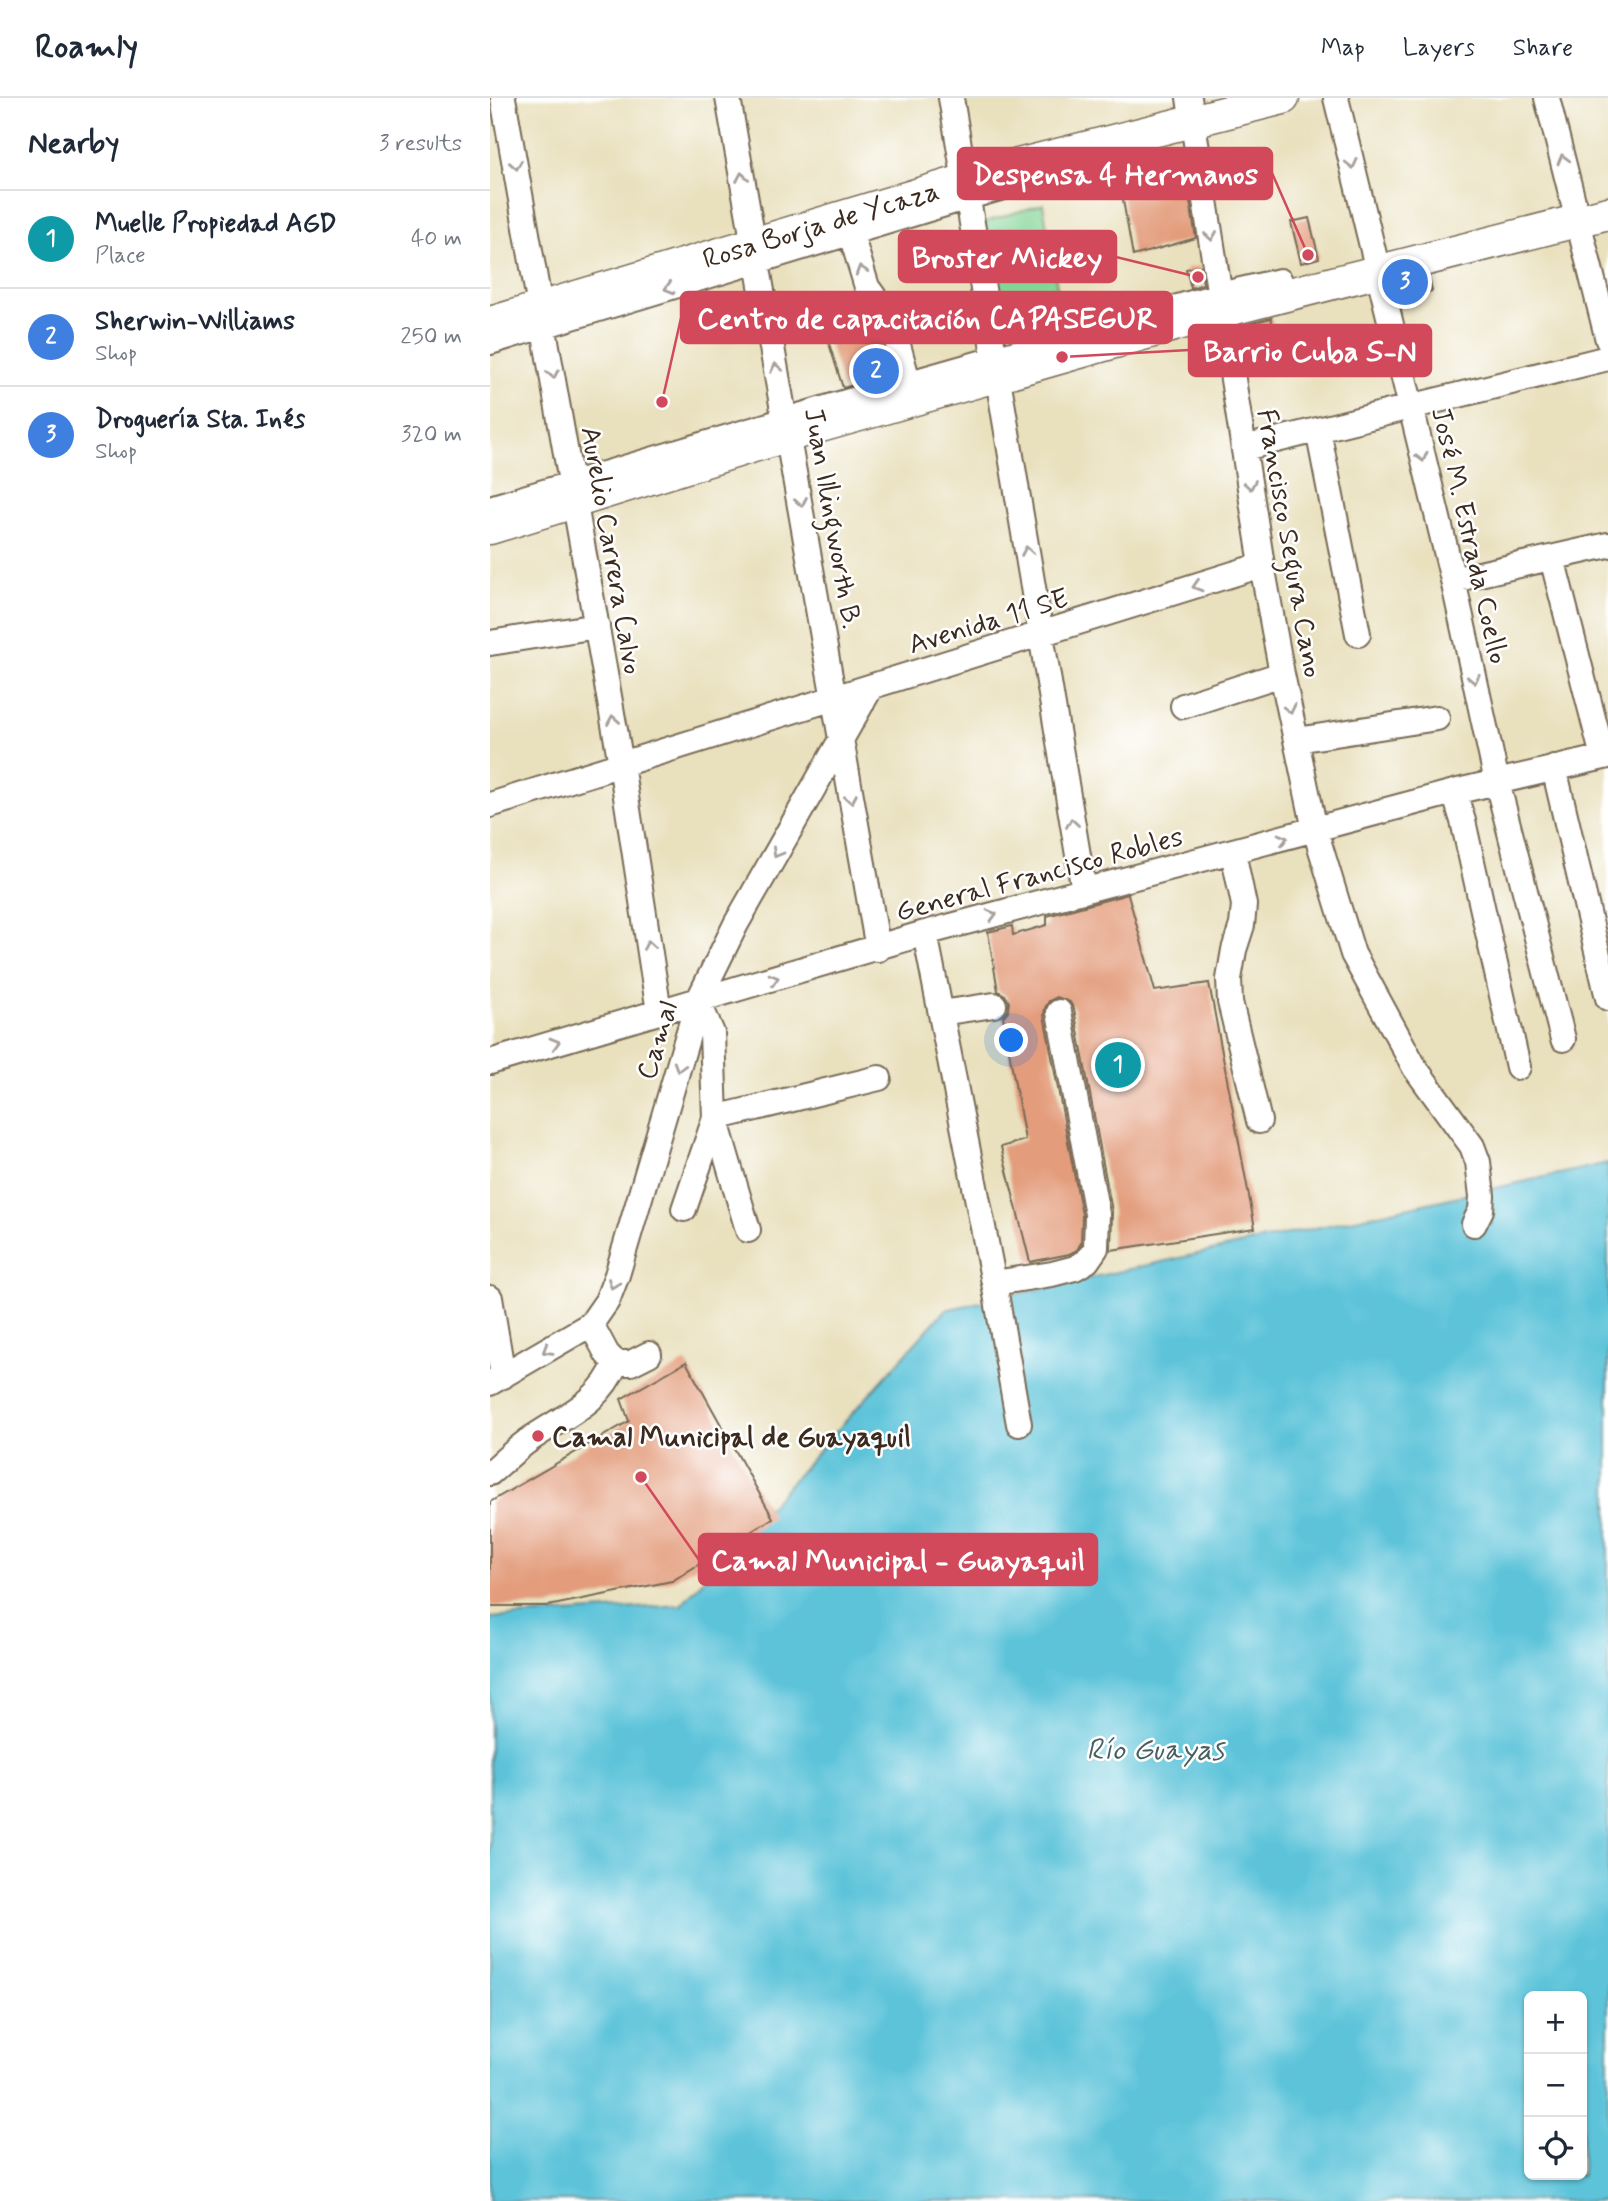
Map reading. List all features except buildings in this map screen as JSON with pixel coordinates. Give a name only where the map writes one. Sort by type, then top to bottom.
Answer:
[{"type":"main road","name":"Rosa Borja de Ycaza","points":[[490,323],[543,316],[967,189],[1006,168],[1198,105],[1283,98]]},
{"type":"main road","points":[[490,528],[573,492],[912,391],[1222,303],[1587,213]]},
{"type":"street","name":"Aurelio Carrera Calvo","points":[[503,98],[621,764],[659,1012]]},
{"type":"street","name":"Juan Illingworth B.","points":[[728,98],[878,948]]},
{"type":"street","points":[[951,98],[1084,891]]},
{"type":"street","name":"José M. Estrada Coello","points":[[1336,98],[1452,580],[1497,782],[1563,1039]]},
{"type":"street","points":[[1547,98],[1587,213],[1608,341]]},
{"type":"street","name":"Francisco Segura Cano","points":[[1198,105],[1222,303],[1262,565],[1315,830],[1353,954],[1415,1068],[1472,1146],[1478,1162],[1482,1196],[1481,1210],[1474,1224]]},
{"type":"street","points":[[1587,213],[1608,197]]},
{"type":"street","points":[[848,225],[867,287],[891,320],[912,391]]},
{"type":"street","name":"Rosa Borja de Ycaza","points":[[490,342],[543,316]]},
{"type":"street","points":[[1244,449],[1608,358]]},
{"type":"street","points":[[1318,430],[1358,634]]},
{"type":"street","points":[[490,508],[573,492]]},
{"type":"street","points":[[1452,580],[1608,545]]},
{"type":"street","points":[[1552,558],[1605,756]]},
{"type":"street","name":"Avenida 11 SE","points":[[490,805],[1262,565]]},
{"type":"street","points":[[490,643],[597,626]]},
{"type":"street","points":[[1183,706],[1282,674]]},
{"type":"street","name":"Camal","points":[[496,1379],[591,1324],[607,1301],[698,1001],[736,925],[872,687]]},
{"type":"street","points":[[1297,740],[1437,718]]},
{"type":"street","name":"General Francisco Robles","points":[[490,1062],[925,933],[1454,792],[1605,756]]},
{"type":"street","points":[[1555,768],[1608,998]]},
{"type":"street","points":[[1454,792],[1464,821],[1518,1067]]},
{"type":"street","points":[[1233,852],[1244,905],[1229,979],[1230,1002],[1259,1121]]},
{"type":"street","points":[[925,933],[1019,1424]]},
{"type":"street","points":[[698,1001],[712,1033],[715,1118],[748,1230]]},
{"type":"street","points":[[941,1013],[994,1005]]},
{"type":"street","points":[[994,1283],[1075,1268],[1087,1261],[1096,1248],[1097,1214],[1059,1012]]},
{"type":"street","points":[[715,1118],[879,1078]]},
{"type":"street","points":[[684,1209],[715,1118]]},
{"type":"street","points":[[490,1298],[496,1379]]},
{"type":"street","points":[[591,1324],[615,1363],[631,1363],[649,1354]]},
{"type":"street","points":[[490,1473],[529,1440],[596,1396],[605,1386],[615,1363]]},
{"type":"green space","points":[[1043,204],[1062,316],[1001,329],[985,222]]},
{"type":"water","name":"Río Guayas","points":[[1608,1163],[1608,2201],[490,2201],[490,1618],[681,1605],[945,1310]]},
{"type":"place","name":"Despensa 4 Hermanos","points":[[1308,255]]},
{"type":"place","name":"Broster Mickey","points":[[1198,277]]},
{"type":"place","name":"Droguería Sta. Inés","points":[[1405,282]]},
{"type":"place","name":"Barrio Cuba S-N","points":[[1062,357]]},
{"type":"place","name":"Sherwin-Williams","points":[[876,371]]},
{"type":"place","name":"Centro de capacitación CAPASEGUR","points":[[662,402]]},
{"type":"place","name":"Muelle Propiedad AGD","points":[[1118,1065]]},
{"type":"place","name":"Camal Municipal de Guayaquil","points":[[538,1436]]},
{"type":"place","name":"Camal Municipal - Guayaquil","points":[[641,1477]]}]
